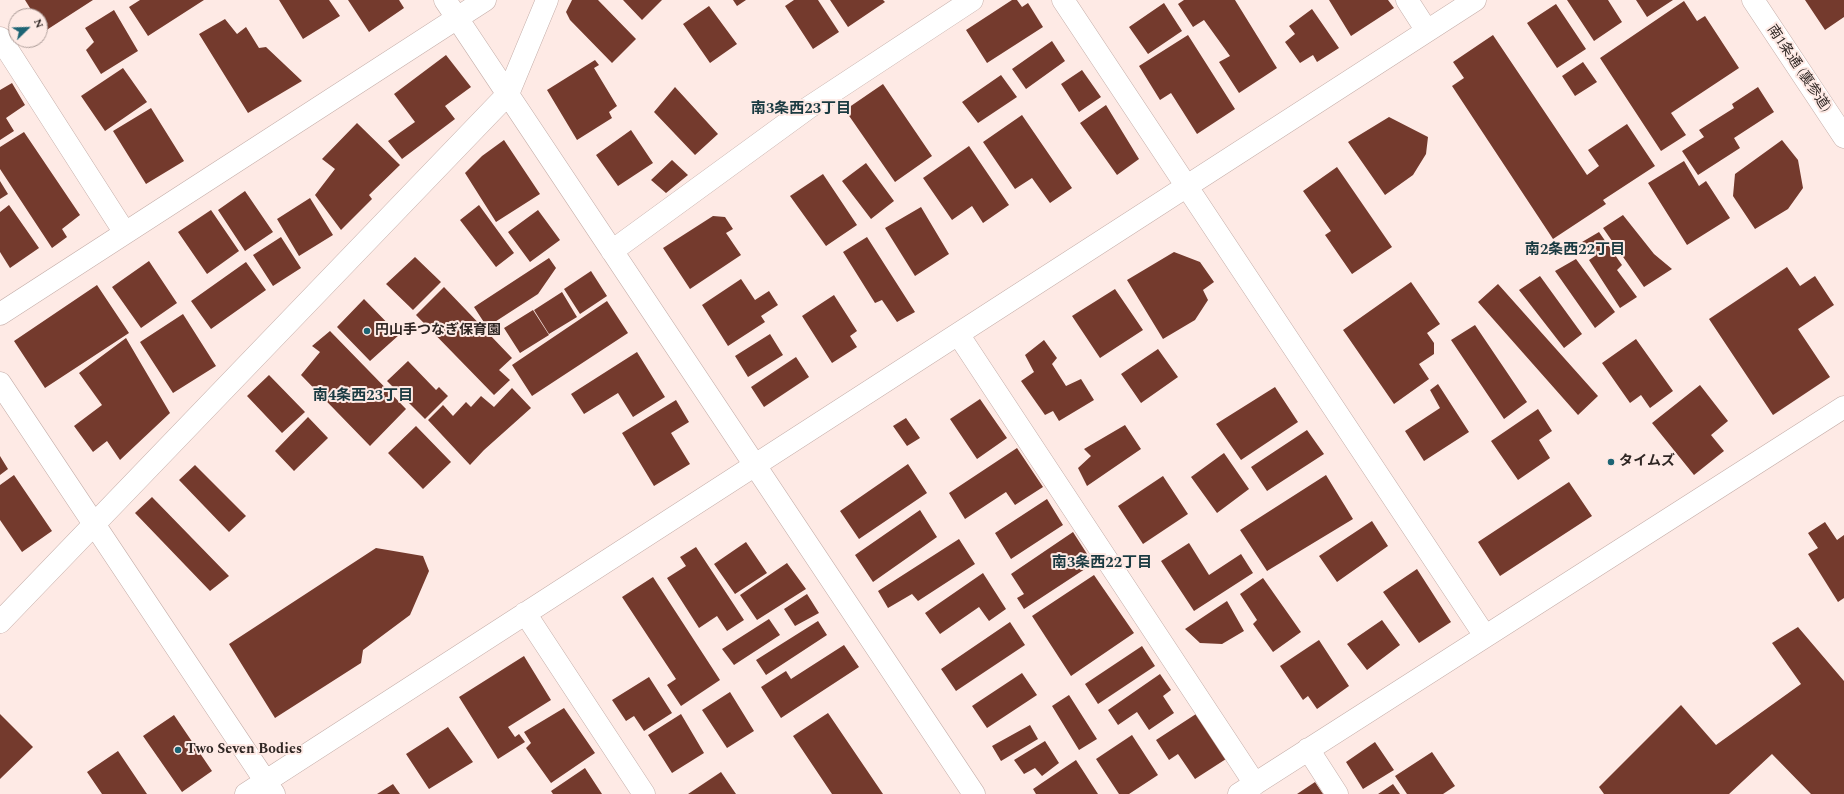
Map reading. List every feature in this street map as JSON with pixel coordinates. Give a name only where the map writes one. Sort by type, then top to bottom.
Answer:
[{"type":"street","points":[[445,0],[974,794]]},
{"type":"street","points":[[0,314],[485,0]]},
{"type":"street","points":[[0,622],[508,94],[547,0]]},
{"type":"street","points":[[612,251],[808,108],[972,0]]},
{"type":"street","points":[[1063,0],[1485,636]]},
{"type":"street","points":[[1407,0],[1427,31]]},
{"type":"street","points":[[246,794],[270,788],[525,613],[1475,0]]},
{"type":"street","name":"南1条通 (裏参道)","points":[[1753,0],[1844,137]]},
{"type":"street","points":[[0,38],[126,233]]},
{"type":"street","points":[[958,334],[1247,789],[1844,407]]},
{"type":"street","points":[[0,383],[270,788]]},
{"type":"street","points":[[525,613],[644,794]]},
{"type":"street","points":[[1308,749],[1337,794]]},
{"type":"building","points":[[25,0],[93,0],[48,29],[48,8],[30,8]]},
{"type":"building","points":[[140,0],[204,0],[148,36],[129,7]]},
{"type":"building","points":[[279,0],[329,0],[340,16],[303,39]]},
{"type":"building","points":[[348,0],[399,0],[404,8],[369,32]]},
{"type":"building","points":[[572,0],[598,0],[636,39],[612,63],[570,20],[566,12]]},
{"type":"building","points":[[623,0],[662,0],[642,20]]},
{"type":"building","points":[[733,0],[746,0],[737,6]]},
{"type":"building","points":[[794,0],[818,0],[839,32],[813,49],[785,6]]},
{"type":"building","points":[[830,0],[883,0],[885,2],[848,27]]},
{"type":"building","points":[[1012,0],[1017,0],[1022,7],[1028,3],[1043,27],[987,63],[966,30]]},
{"type":"building","points":[[1184,0],[1235,0],[1277,68],[1239,93],[1219,62],[1230,56],[1204,20],[1193,27],[1178,4]]},
{"type":"building","points":[[1329,0],[1388,0],[1394,8],[1351,36]]},
{"type":"building","points":[[1567,0],[1608,0],[1622,22],[1594,41]]},
{"type":"building","points":[[1636,0],[1673,0],[1647,17]]},
{"type":"building","points":[[1805,0],[1844,0],[1844,17],[1825,30]]},
{"type":"building","points":[[1684,1],[1697,21],[1705,16],[1739,68],[1671,113],[1686,135],[1661,151],[1600,58]]},
{"type":"building","points":[[1164,3],[1182,31],[1148,54],[1129,27]]},
{"type":"building","points":[[1556,4],[1586,49],[1557,68],[1527,23]]},
{"type":"building","points":[[709,6],[737,44],[710,63],[683,24]]},
{"type":"building","points":[[1312,9],[1339,48],[1317,62],[1313,55],[1300,63],[1285,42],[1295,34],[1289,26]]},
{"type":"building","points":[[114,10],[138,51],[101,74],[86,50],[94,42],[85,28]]},
{"type":"building","points":[[225,19],[237,34],[246,27],[259,48],[266,47],[302,81],[248,113],[199,34]]},
{"type":"building","points":[[1188,35],[1235,109],[1197,134],[1171,93],[1160,100],[1139,66]]},
{"type":"building","points":[[1493,35],[1587,175],[1599,166],[1588,150],[1627,124],[1655,166],[1603,200],[1606,204],[1553,239],[1452,86],[1464,78],[1453,62]]},
{"type":"building","points":[[1052,41],[1065,61],[1026,89],[1012,69]]},
{"type":"building","points":[[446,55],[471,87],[445,106],[455,119],[402,159],[388,141],[415,122],[394,94]]},
{"type":"building","points":[[595,60],[599,65],[594,68],[617,106],[609,112],[612,118],[577,140],[547,90]]},
{"type":"building","points":[[1583,62],[1597,82],[1575,96],[1562,76]]},
{"type":"building","points":[[123,68],[147,102],[105,131],[81,96]]},
{"type":"building","points":[[1082,70],[1101,97],[1079,112],[1061,84]]},
{"type":"building","points":[[1001,75],[1017,97],[978,123],[962,102]]},
{"type":"building","points":[[12,83],[25,105],[6,118],[14,131],[0,140],[0,90]]},
{"type":"building","points":[[883,84],[932,156],[895,182],[845,110]]},
{"type":"building","points":[[675,87],[718,134],[695,155],[654,112]]},
{"type":"building","points":[[1758,87],[1774,112],[1734,138],[1740,148],[1698,175],[1682,151],[1704,137],[1699,130],[1734,108],[1732,104]]},
{"type":"building","points":[[1106,105],[1139,159],[1117,175],[1080,123]]},
{"type":"building","points":[[151,108],[184,161],[146,184],[113,131]]},
{"type":"building","points":[[1022,115],[1072,188],[1050,203],[1032,178],[1015,189],[983,142]]},
{"type":"building","points":[[1389,117],[1428,137],[1426,154],[1413,175],[1385,195],[1348,142]]},
{"type":"building","points":[[357,123],[400,165],[369,195],[372,199],[341,230],[315,195],[335,169],[322,159]]},
{"type":"building","points":[[631,130],[653,163],[618,186],[596,155]]},
{"type":"building","points":[[24,132],[80,215],[62,229],[67,237],[52,248],[0,169],[0,147]]},
{"type":"building","points":[[504,140],[540,194],[496,222],[465,173],[482,156]]},
{"type":"building","points":[[1782,140],[1798,160],[1803,188],[1788,209],[1755,229],[1733,196],[1735,174]]},
{"type":"building","points":[[969,146],[1009,205],[983,223],[972,206],[952,220],[923,178]]},
{"type":"building","points":[[672,160],[688,175],[666,193],[651,180]]},
{"type":"building","points":[[1684,161],[1699,186],[1706,181],[1730,218],[1687,245],[1648,183]]},
{"type":"building","points":[[866,163],[894,201],[871,219],[842,181]]},
{"type":"building","points":[[1337,167],[1392,247],[1352,274],[1325,235],[1331,231],[1303,191]]},
{"type":"building","points":[[823,174],[857,225],[826,246],[790,196]]},
{"type":"building","points":[[0,181],[8,194],[0,199]]},
{"type":"building","points":[[245,191],[273,232],[245,251],[218,210]]},
{"type":"building","points":[[310,198],[333,235],[299,256],[277,219]]},
{"type":"building","points":[[9,205],[39,248],[10,268],[0,252],[0,212]]},
{"type":"building","points":[[479,205],[514,253],[496,267],[460,220]]},
{"type":"building","points":[[921,207],[949,254],[915,276],[885,228]]},
{"type":"building","points":[[211,210],[239,251],[207,274],[178,232]]},
{"type":"building","points":[[538,210],[560,240],[530,262],[508,232]]},
{"type":"building","points":[[1623,215],[1654,254],[1672,269],[1644,287],[1603,228]]},
{"type":"building","points":[[713,216],[725,217],[733,229],[726,233],[741,255],[690,289],[663,248]]},
{"type":"building","points":[[1599,232],[1622,265],[1617,270],[1637,297],[1620,308],[1589,260],[1595,256],[1582,242]]},
{"type":"building","points":[[281,237],[301,268],[273,286],[253,255]]},
{"type":"building","points":[[867,237],[915,312],[897,322],[882,300],[875,303],[843,252]]},
{"type":"building","points":[[1174,252],[1200,262],[1214,282],[1203,290],[1208,300],[1195,320],[1163,339],[1127,280]]},
{"type":"building","points":[[415,257],[441,282],[413,310],[386,284]]},
{"type":"building","points":[[549,258],[556,268],[538,294],[487,327],[474,307]]},
{"type":"building","points":[[1576,259],[1615,312],[1595,328],[1555,271]]},
{"type":"building","points":[[149,261],[177,303],[141,328],[112,287]]},
{"type":"building","points":[[246,262],[266,290],[211,329],[191,301]]},
{"type":"building","points":[[1787,267],[1800,286],[1815,276],[1834,305],[1798,329],[1830,377],[1773,415],[1709,319]]},
{"type":"building","points":[[591,271],[607,296],[580,314],[564,289]]},
{"type":"building","points":[[1540,276],[1582,334],[1564,348],[1519,290]]},
{"type":"building","points":[[741,279],[755,300],[769,291],[778,305],[761,316],[765,322],[728,346],[702,305]]},
{"type":"building","points":[[1411,282],[1440,324],[1427,333],[1434,343],[1434,354],[1419,364],[1429,379],[1394,404],[1343,330]]},
{"type":"building","points":[[1498,284],[1598,396],[1578,415],[1478,302]]},
{"type":"building","points":[[97,285],[129,333],[45,388],[14,341]]},
{"type":"building","points":[[444,287],[512,358],[499,370],[510,380],[494,395],[416,315]]},
{"type":"building","points":[[1115,289],[1143,330],[1100,358],[1072,316]]},
{"type":"building","points":[[562,292],[577,317],[549,334],[534,310]]},
{"type":"building","points":[[834,295],[857,331],[850,336],[857,347],[832,363],[802,316]]},
{"type":"building","points":[[364,299],[399,335],[370,361],[337,327]]},
{"type":"building","points":[[607,301],[628,333],[532,396],[512,365]]},
{"type":"building","points":[[533,310],[549,335],[520,353],[504,328]]},
{"type":"building","points":[[183,314],[216,366],[173,393],[140,342]]},
{"type":"building","points":[[1475,325],[1527,402],[1504,419],[1451,340]]},
{"type":"building","points":[[330,331],[406,409],[370,446],[301,375],[320,352],[312,346]]},
{"type":"building","points":[[770,334],[783,355],[748,377],[735,356]]},
{"type":"building","points":[[126,338],[170,413],[120,460],[107,441],[93,452],[74,426],[102,405],[79,373]]},
{"type":"building","points":[[1636,339],[1673,391],[1650,408],[1641,395],[1630,403],[1602,363]]},
{"type":"building","points":[[1044,340],[1057,358],[1052,364],[1066,386],[1081,379],[1094,400],[1059,421],[1053,411],[1045,415],[1021,381],[1034,372],[1025,355]]},
{"type":"building","points":[[1158,349],[1178,377],[1141,403],[1121,374]]},
{"type":"building","points":[[637,352],[665,397],[633,417],[618,393],[584,414],[571,394]]},
{"type":"building","points":[[796,357],[809,377],[764,407],[751,387]]},
{"type":"building","points":[[408,361],[436,390],[439,387],[448,396],[425,419],[387,381]]},
{"type":"building","points":[[269,375],[305,412],[282,433],[247,396]]},
{"type":"building","points":[[1438,384],[1469,432],[1424,461],[1405,431],[1440,408],[1430,390]]},
{"type":"building","points":[[1700,385],[1728,421],[1711,435],[1724,451],[1694,475],[1652,423]]},
{"type":"building","points":[[1275,387],[1298,422],[1241,460],[1216,424]]},
{"type":"building","points":[[512,388],[531,408],[484,450],[470,465],[428,420],[443,405],[453,416],[466,402],[471,407],[481,396],[494,407]]},
{"type":"building","points":[[980,399],[1007,438],[977,459],[950,419]]},
{"type":"building","points":[[676,400],[689,422],[671,433],[690,464],[654,486],[622,433]]},
{"type":"building","points":[[1538,409],[1552,431],[1539,440],[1550,458],[1518,480],[1491,441]]},
{"type":"building","points":[[308,417],[328,438],[294,471],[275,451]]},
{"type":"building","points":[[906,418],[920,438],[907,446],[893,426]]},
{"type":"building","points":[[1125,425],[1141,449],[1087,486],[1078,468],[1091,456],[1084,449]]},
{"type":"building","points":[[416,426],[451,462],[423,489],[388,453]]},
{"type":"building","points":[[1307,430],[1324,454],[1267,491],[1251,467]]},
{"type":"building","points":[[1017,448],[1043,487],[1015,505],[1006,492],[965,519],[949,493]]},
{"type":"building","points":[[1224,453],[1249,489],[1217,513],[1191,477]]},
{"type":"building","points":[[0,456],[8,469],[0,475]]},
{"type":"building","points":[[908,464],[927,493],[859,539],[840,511]]},
{"type":"building","points":[[195,465],[246,516],[229,532],[179,480]]},
{"type":"building","points":[[14,475],[52,531],[22,552],[0,520],[0,485]]},
{"type":"building","points":[[1326,475],[1353,519],[1267,571],[1240,530]]},
{"type":"building","points":[[1163,476],[1188,514],[1143,544],[1118,506]]},
{"type":"building","points":[[1569,482],[1592,516],[1500,576],[1478,542]]},
{"type":"building","points":[[152,497],[229,576],[210,591],[135,513]]},
{"type":"building","points":[[1047,499],[1063,525],[1011,559],[995,533]]},
{"type":"building","points":[[920,510],[937,537],[873,582],[855,555]]},
{"type":"building","points":[[1372,521],[1388,546],[1337,582],[1319,556]]},
{"type":"building","points":[[1825,522],[1837,540],[1844,535],[1844,598],[1838,602],[1808,554],[1818,548],[1808,533]]},
{"type":"building","points":[[1073,532],[1089,557],[1085,569],[1024,609],[1017,598],[1024,594],[1011,574]]},
{"type":"building","points":[[959,539],[975,564],[918,601],[912,594],[888,608],[878,591]]},
{"type":"building","points":[[746,542],[767,573],[735,594],[714,564]]},
{"type":"building","points":[[1189,543],[1209,575],[1241,554],[1253,573],[1194,611],[1161,561]]},
{"type":"building","points":[[696,547],[744,620],[727,631],[717,616],[699,628],[667,578],[686,566],[680,557]]},
{"type":"building","points":[[376,548],[423,556],[429,571],[410,615],[363,650],[361,663],[275,718],[229,644]]},
{"type":"building","points":[[787,563],[806,589],[757,620],[740,595]]},
{"type":"building","points":[[1417,569],[1451,622],[1419,643],[1383,592]]},
{"type":"building","points":[[983,573],[1006,609],[989,621],[979,607],[940,634],[925,613]]},
{"type":"building","points":[[1094,575],[1134,633],[1071,676],[1032,616]]},
{"type":"building","points":[[653,577],[720,680],[681,706],[667,685],[676,679],[622,597]]},
{"type":"building","points":[[1263,578],[1301,632],[1273,652],[1253,624],[1257,620],[1240,594]]},
{"type":"building","points":[[807,594],[819,613],[795,626],[784,609]]},
{"type":"building","points":[[1227,601],[1244,631],[1222,644],[1200,643],[1185,629]]},
{"type":"building","points":[[769,619],[780,635],[734,665],[722,649]]},
{"type":"building","points":[[1382,620],[1400,645],[1367,670],[1347,644]]},
{"type":"building","points":[[818,621],[827,635],[766,675],[756,660]]},
{"type":"building","points":[[1010,622],[1025,645],[956,691],[941,669]]},
{"type":"building","points":[[1798,627],[1844,681],[1844,794],[1811,794],[1772,754],[1729,794],[1604,794],[1599,787],[1681,705],[1716,745],[1801,684],[1772,643]]},
{"type":"building","points":[[1319,640],[1349,686],[1317,709],[1308,696],[1303,700],[1280,666]]},
{"type":"building","points":[[844,645],[859,667],[781,718],[761,687],[786,671],[791,679]]},
{"type":"building","points":[[1142,646],[1155,666],[1098,704],[1085,684]]},
{"type":"building","points":[[524,656],[551,700],[508,727],[515,737],[519,734],[525,742],[498,759],[459,697]]},
{"type":"building","points":[[1022,673],[1037,695],[987,728],[972,706]]},
{"type":"building","points":[[1160,674],[1171,690],[1163,696],[1174,713],[1149,730],[1137,712],[1118,725],[1108,710]]},
{"type":"building","points":[[649,677],[672,713],[644,731],[634,716],[626,721],[612,700]]},
{"type":"building","points":[[730,692],[754,731],[727,748],[702,710]]},
{"type":"building","points":[[1069,695],[1097,739],[1079,750],[1052,706]]},
{"type":"building","points":[[564,708],[595,753],[551,783],[526,748],[531,743],[524,732]]},
{"type":"building","points":[[828,713],[883,794],[832,794],[793,736]]},
{"type":"building","points":[[0,714],[33,747],[0,779]]},
{"type":"building","points":[[681,714],[704,753],[672,773],[648,735]]},
{"type":"building","points":[[1196,714],[1226,759],[1195,779],[1178,754],[1169,760],[1156,740]]},
{"type":"building","points":[[174,715],[212,771],[182,792],[143,736]]},
{"type":"building","points":[[1030,725],[1038,739],[1001,761],[992,746]]},
{"type":"building","points":[[448,727],[473,762],[429,789],[406,754]]},
{"type":"building","points":[[1132,735],[1158,775],[1129,794],[1119,794],[1096,759]]},
{"type":"building","points":[[1045,741],[1059,763],[1042,776],[1035,768],[1024,774],[1014,760]]},
{"type":"building","points":[[1375,742],[1394,770],[1363,789],[1346,762]]},
{"type":"building","points":[[118,751],[147,794],[102,794],[87,772]]},
{"type":"building","points":[[1432,752],[1455,786],[1443,794],[1407,794],[1395,776]]},
{"type":"building","points":[[1076,760],[1098,794],[1036,794],[1033,789]]},
{"type":"building","points":[[585,768],[602,794],[553,794],[551,791]]},
{"type":"building","points":[[721,772],[736,794],[688,794]]},
{"type":"building","points":[[1315,782],[1323,794],[1297,794]]},
{"type":"building","points":[[393,784],[400,794],[377,794]]},
{"type":"building","points":[[1393,784],[1400,794],[1378,794]]},
{"type":"place","name":"円山手つなぎ保育園","points":[[367,331]]},
{"type":"place","name":"タイムズ","points":[[1611,462]]},
{"type":"place","name":"Two Seven Bodies","points":[[178,750]]},
{"type":"district","name":"南3条西23丁目","points":[[801,110]]},
{"type":"district","name":"南2条西22丁目","points":[[1575,251]]},
{"type":"district","name":"南4条西23丁目","points":[[363,397]]},
{"type":"district","name":"南3条西22丁目","points":[[1102,564]]}]
